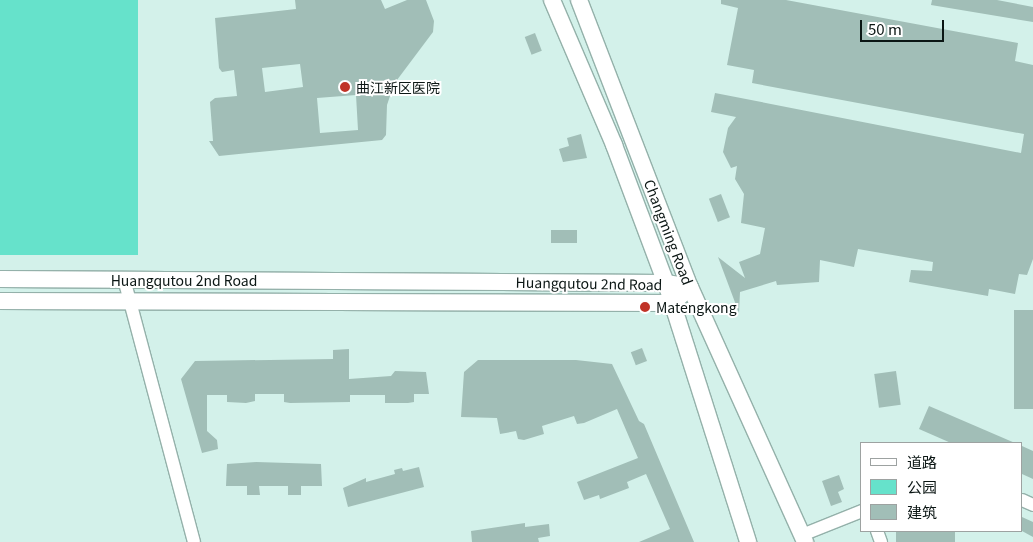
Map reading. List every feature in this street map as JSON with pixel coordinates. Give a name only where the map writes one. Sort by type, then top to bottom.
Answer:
[{"type":"main road","name":"Changming Road","points":[[552,0],[614,145],[666,283],[748,542]]},
{"type":"main road","name":"Changming Road","points":[[579,0],[690,287],[804,538]]},
{"type":"main road","name":"Huangqutou 2nd Road","points":[[0,279],[666,283],[690,287]]},
{"type":"main road","name":"Huangqutou 2nd Road","points":[[0,301],[129,299],[673,303],[690,287]]},
{"type":"street","points":[[124,279],[194,542]]},
{"type":"street","points":[[804,538],[860,512]]},
{"type":"green space","points":[[0,0],[138,0],[138,255],[0,255]]},
{"type":"building","points":[[295,0],[381,0],[385,9],[407,0],[426,0],[434,21],[433,32],[394,84],[387,105],[386,135],[382,140],[219,156],[209,141],[213,141],[210,102],[215,98],[237,96],[234,70],[222,72],[219,68],[215,18],[296,9]],"holes":[[[300,64],[303,87],[265,92],[262,68]],[[356,95],[358,130],[320,133],[317,98]]]},
{"type":"building","points":[[721,0],[786,0],[1018,43],[1015,61],[1033,65],[1033,259],[1027,275],[1019,274],[1015,294],[989,289],[988,296],[909,282],[911,270],[932,271],[933,262],[858,249],[854,267],[820,260],[819,282],[777,285],[776,281],[740,292],[739,313],[718,257],[745,278],[739,262],[760,254],[765,228],[741,223],[744,194],[735,179],[737,166],[731,168],[723,152],[728,128],[736,117],[711,112],[715,93],[1021,153],[1024,134],[752,83],[754,70],[727,65],[738,8],[721,4]]},
{"type":"building","points":[[932,0],[997,0],[1033,7],[1033,22],[931,5]]},
{"type":"building","points":[[535,33],[542,51],[532,55],[525,37]]},
{"type":"building","points":[[581,134],[587,158],[563,162],[559,149],[569,146],[567,138]]},
{"type":"building","points":[[721,194],[730,217],[718,222],[709,199]]},
{"type":"building","points":[[551,230],[577,230],[577,243],[551,243]]},
{"type":"building","points":[[1014,310],[1033,310],[1033,409],[1014,409]]},
{"type":"building","points":[[642,348],[647,361],[636,365],[631,352]]},
{"type":"building","points":[[349,349],[349,379],[391,376],[395,371],[426,372],[429,394],[414,394],[414,402],[408,403],[385,403],[385,395],[350,395],[350,402],[290,403],[284,402],[284,394],[255,394],[255,401],[246,403],[227,402],[227,395],[207,395],[207,431],[217,440],[218,449],[202,453],[181,379],[195,361],[333,359],[333,350]]},
{"type":"building","points":[[478,360],[576,360],[612,364],[639,421],[644,424],[694,542],[639,542],[670,529],[646,474],[627,482],[629,488],[600,499],[599,495],[584,500],[577,482],[638,458],[617,409],[584,423],[577,424],[574,416],[542,426],[544,434],[524,440],[518,439],[516,431],[500,434],[497,418],[461,417],[464,372]]},
{"type":"building","points":[[896,371],[901,405],[879,408],[874,374]]},
{"type":"building","points":[[929,406],[1013,442],[949,442],[919,429]]},
{"type":"building","points":[[1023,446],[1033,451],[1033,479],[1023,474]]},
{"type":"building","points":[[256,462],[321,464],[322,486],[301,486],[301,495],[288,495],[288,486],[259,486],[260,495],[247,495],[247,486],[226,486],[227,464]]},
{"type":"building","points":[[419,467],[424,487],[348,507],[343,488],[366,478],[366,482],[395,474],[394,470],[402,468],[403,471]]},
{"type":"building","points":[[839,475],[844,489],[838,492],[842,502],[831,506],[822,481]]},
{"type":"building","points":[[1023,517],[1033,522],[1033,537],[1023,532]]},
{"type":"building","points":[[525,523],[525,527],[549,524],[550,536],[538,538],[539,542],[472,542],[471,531]]},
{"type":"building","points":[[896,532],[955,532],[955,542],[896,542]]},
{"type":"place","name":"曲江新区医院","points":[[345,87]]},
{"type":"place","name":"Matengkong","points":[[645,307]]}]
